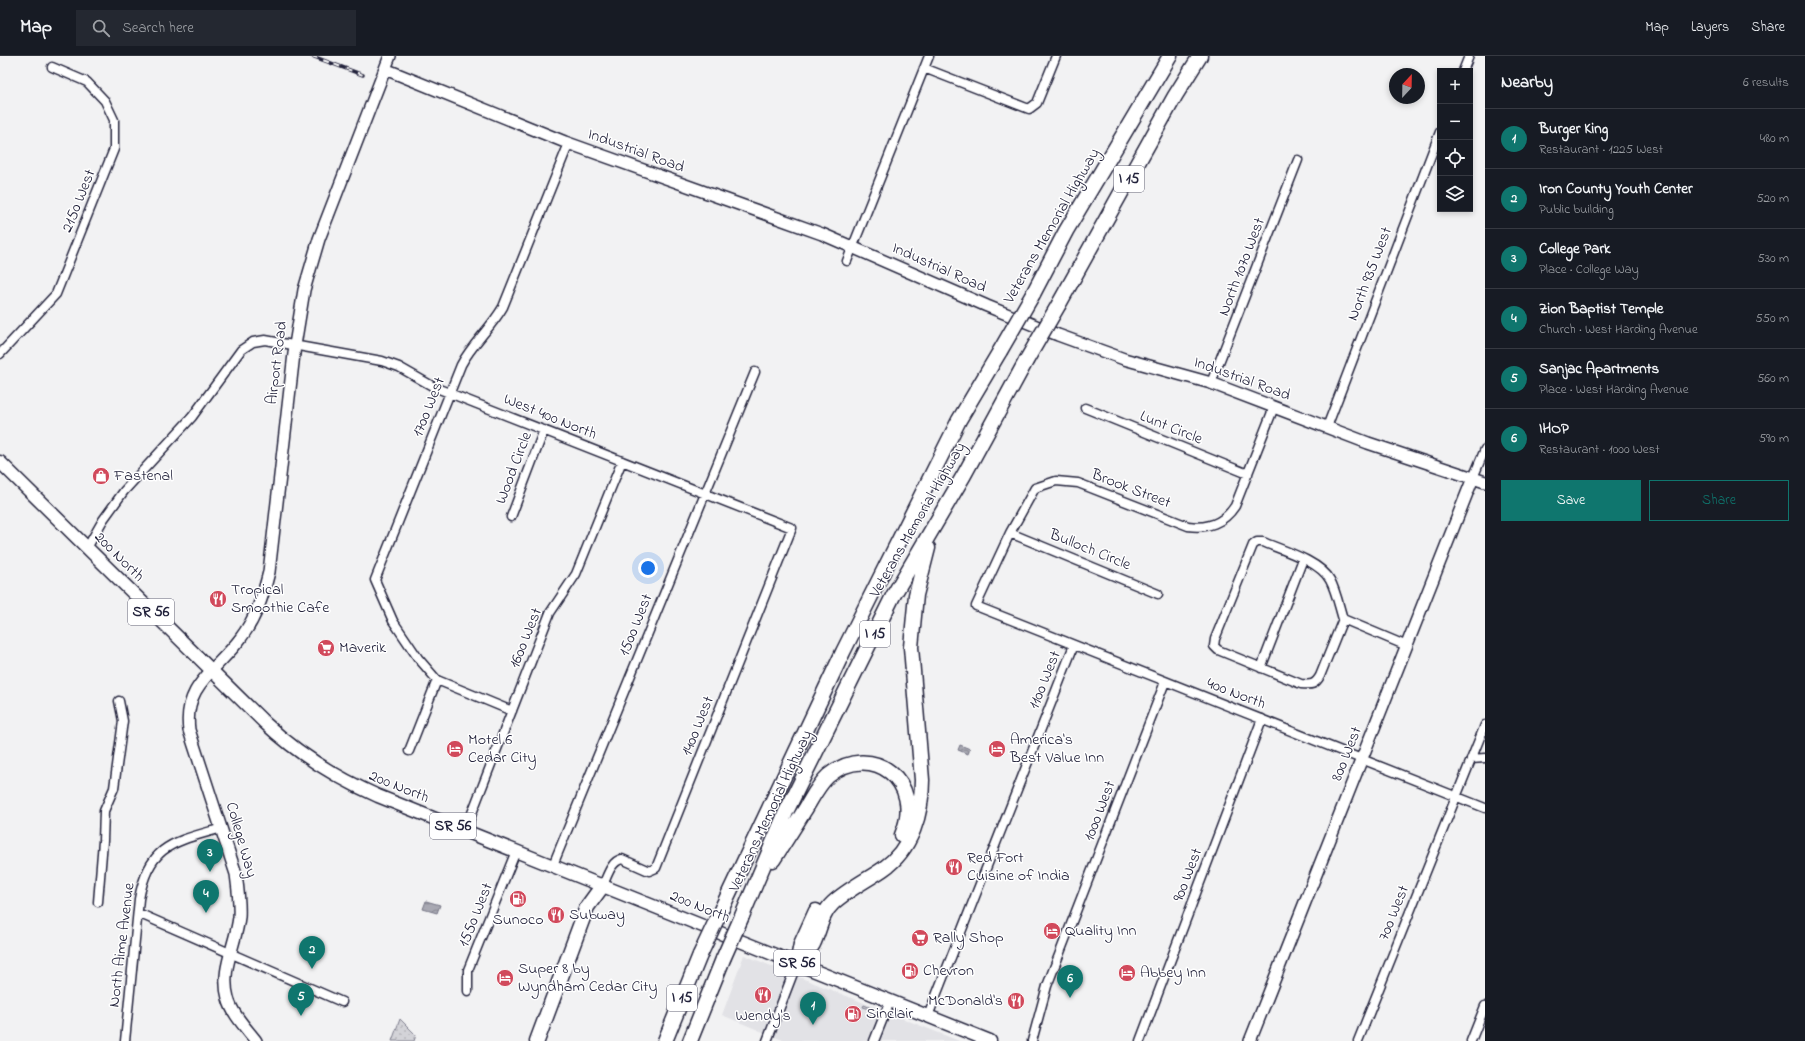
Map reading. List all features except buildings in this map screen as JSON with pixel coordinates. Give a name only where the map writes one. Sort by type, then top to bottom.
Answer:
[{"type":"highway","name":"Veterans Memorial Highway","points":[[665,1041],[700,955],[846,645],[959,420],[1000,351],[1066,231],[1170,56]]},
{"type":"highway","name":"Veterans Memorial Highway","points":[[690,1041],[723,959],[786,812],[893,596],[964,475],[1026,361],[1175,96],[1200,56]]},
{"type":"highway","points":[[797,963],[812,944],[826,910],[840,897],[885,868],[901,851],[918,820],[922,795],[922,780],[911,647],[916,595],[925,556],[937,526],[964,475]]},
{"type":"highway","points":[[750,897],[818,788],[828,776],[844,768],[864,763],[876,765],[886,769],[900,782],[909,803],[907,825],[902,836],[885,858],[834,891],[818,907],[801,944],[797,963]]},
{"type":"highway","points":[[537,1041],[587,907],[603,885]]},
{"type":"highway","points":[[545,1041],[596,910],[603,885]]},
{"type":"highway","points":[[655,1041],[691,975]]},
{"type":"main road","name":"200 North","points":[[0,462],[212,672],[282,739],[326,771],[378,796],[928,1016],[976,1038],[990,1041]]},
{"type":"street","name":"Airport Road","points":[[212,672],[241,638],[262,599],[268,572],[295,345],[304,290],[319,238],[390,56]]},
{"type":"street","points":[[848,261],[929,56]]},
{"type":"street","points":[[924,68],[1029,109],[1037,103],[1056,56]]},
{"type":"street","points":[[1464,68],[1469,56]]},
{"type":"street","name":"2150 West","points":[[0,354],[56,294],[114,149],[114,120],[106,101],[87,82],[52,67]]},
{"type":"street","name":"Industrial Road","points":[[385,69],[569,143],[804,227],[987,306],[1052,332],[1124,359],[1211,383],[1400,455],[1485,482]]},
{"type":"street","name":"North 935 West","points":[[1327,427],[1437,140]]},
{"type":"street","name":"1700 West","points":[[512,711],[437,680],[418,658],[393,620],[375,580],[450,393],[469,352],[494,321],[503,306],[569,143]]},
{"type":"street","name":"North 1070 West","points":[[1211,383],[1298,160]]},
{"type":"street","name":"West 400 North","points":[[87,548],[103,520],[124,491],[192,417],[241,350],[253,342],[265,340],[382,361],[450,393],[705,495],[792,528]]},
{"type":"street","name":"1500 West","points":[[553,865],[755,372]]},
{"type":"street","name":"Brook Street","points":[[976,606],[1010,533],[1035,488],[1056,481],[1078,483],[1188,526],[1207,526],[1222,520],[1231,511],[1248,474],[1274,407]]},
{"type":"street","name":"Lunt Circle","points":[[1085,408],[1248,474]]},
{"type":"street","name":"Wood Circle","points":[[511,517],[544,430]]},
{"type":"street","points":[[1473,478],[1485,449]]},
{"type":"street","name":"1600 West","points":[[465,830],[550,613],[576,574],[622,462]]},
{"type":"street","name":"800 West","points":[[1250,1041],[1473,478]]},
{"type":"street","name":"1400 West","points":[[603,885],[617,860],[622,859],[649,870],[656,868],[792,528]]},
{"type":"street","name":"Bulloch Circle","points":[[1010,533],[1158,594]]},
{"type":"street","points":[[1257,542],[1263,542],[1303,559],[1320,568],[1330,579],[1343,619],[1316,682],[1311,686],[1301,684],[1261,668],[1218,650],[1214,646],[1215,639],[1253,545],[1257,542]]},
{"type":"street","points":[[1261,668],[1303,559]]},
{"type":"street","name":"400 North","points":[[976,606],[1485,808]]},
{"type":"street","points":[[1343,619],[1407,646]]},
{"type":"street","name":"1100 West","points":[[928,1016],[1074,645]]},
{"type":"street","name":"College Way","points":[[212,672],[192,695],[188,717],[189,730],[236,874],[239,896],[239,917],[224,983],[228,999],[236,1015],[256,1041]]},
{"type":"street","points":[[409,751],[437,680]]},
{"type":"street","name":"1000 West","points":[[1032,1041],[1047,986],[1165,682]]},
{"type":"street","points":[[98,902],[104,841],[104,811],[114,788],[123,721],[119,701]]},
{"type":"street","name":"900 West","points":[[1140,1041],[1262,719]]},
{"type":"street","name":"700 West","points":[[1358,1041],[1485,725]]},
{"type":"street","points":[[1471,759],[1485,758]]},
{"type":"street","name":"North Aime Avenue","points":[[125,1041],[138,913],[143,881],[148,867],[159,853],[182,840],[222,828]]},
{"type":"street","name":"1550 West","points":[[468,991],[468,970],[516,851]]},
{"type":"street","points":[[138,913],[342,1002]]},
{"type":"street","points":[[767,1041],[797,963]]},
{"type":"street","points":[[874,1041],[890,1001]]},
{"type":"street","points":[[1471,1041],[1485,1006]]},
{"type":"shaded area","points":[[744,955],[959,1041],[785,1041],[722,1015]]},
{"type":"shaded area","points":[[864,1005],[876,1010],[873,1017],[868,1015],[870,1009],[863,1007]]},
{"type":"shaded area","points":[[400,1019],[416,1035],[414,1041],[392,1041]]},
{"type":"water","points":[[960,745],[970,749],[968,754],[958,750]]},
{"type":"water","points":[[426,901],[440,905],[437,913],[423,909]]},
{"type":"railway","points":[[312,56],[363,75]]},
{"type":"place","name":"Fastenal","points":[[101,476]]},
{"type":"place","name":"Tropical Smoothie Cafe","points":[[218,599]]},
{"type":"place","name":"Maverik","points":[[326,648]]},
{"type":"place","name":"Motel 6 Cedar City","points":[[455,749]]},
{"type":"place","name":"America's Best Value Inn","points":[[997,749]]},
{"type":"place","name":"Red Fort Cuisine of India","points":[[954,867]]},
{"type":"place","name":"College Park","points":[[210,872]]},
{"type":"place","name":"Sunoco","points":[[518,899]]},
{"type":"place","name":"Zion Baptist Temple","points":[[206,913]]},
{"type":"place","name":"Subway","points":[[556,915]]},
{"type":"place","name":"Quality Inn","points":[[1052,931]]},
{"type":"place","name":"Rally Shop","points":[[920,938]]},
{"type":"place","name":"Iron County Youth Center","points":[[312,969]]},
{"type":"place","name":"Chevron","points":[[910,971]]},
{"type":"place","name":"Abbey Inn","points":[[1127,973]]},
{"type":"place","name":"Super 8 by Wyndham Cedar City","points":[[505,978]]},
{"type":"place","name":"Wendy's","points":[[763,995]]},
{"type":"place","name":"IHOP","points":[[1070,998]]},
{"type":"place","name":"McDonald's","points":[[1016,1001]]},
{"type":"place","name":"Sinclair","points":[[853,1014]]},
{"type":"place","name":"Sanjac Apartments","points":[[301,1016]]},
{"type":"place","name":"Burger King","points":[[813,1025]]}]
